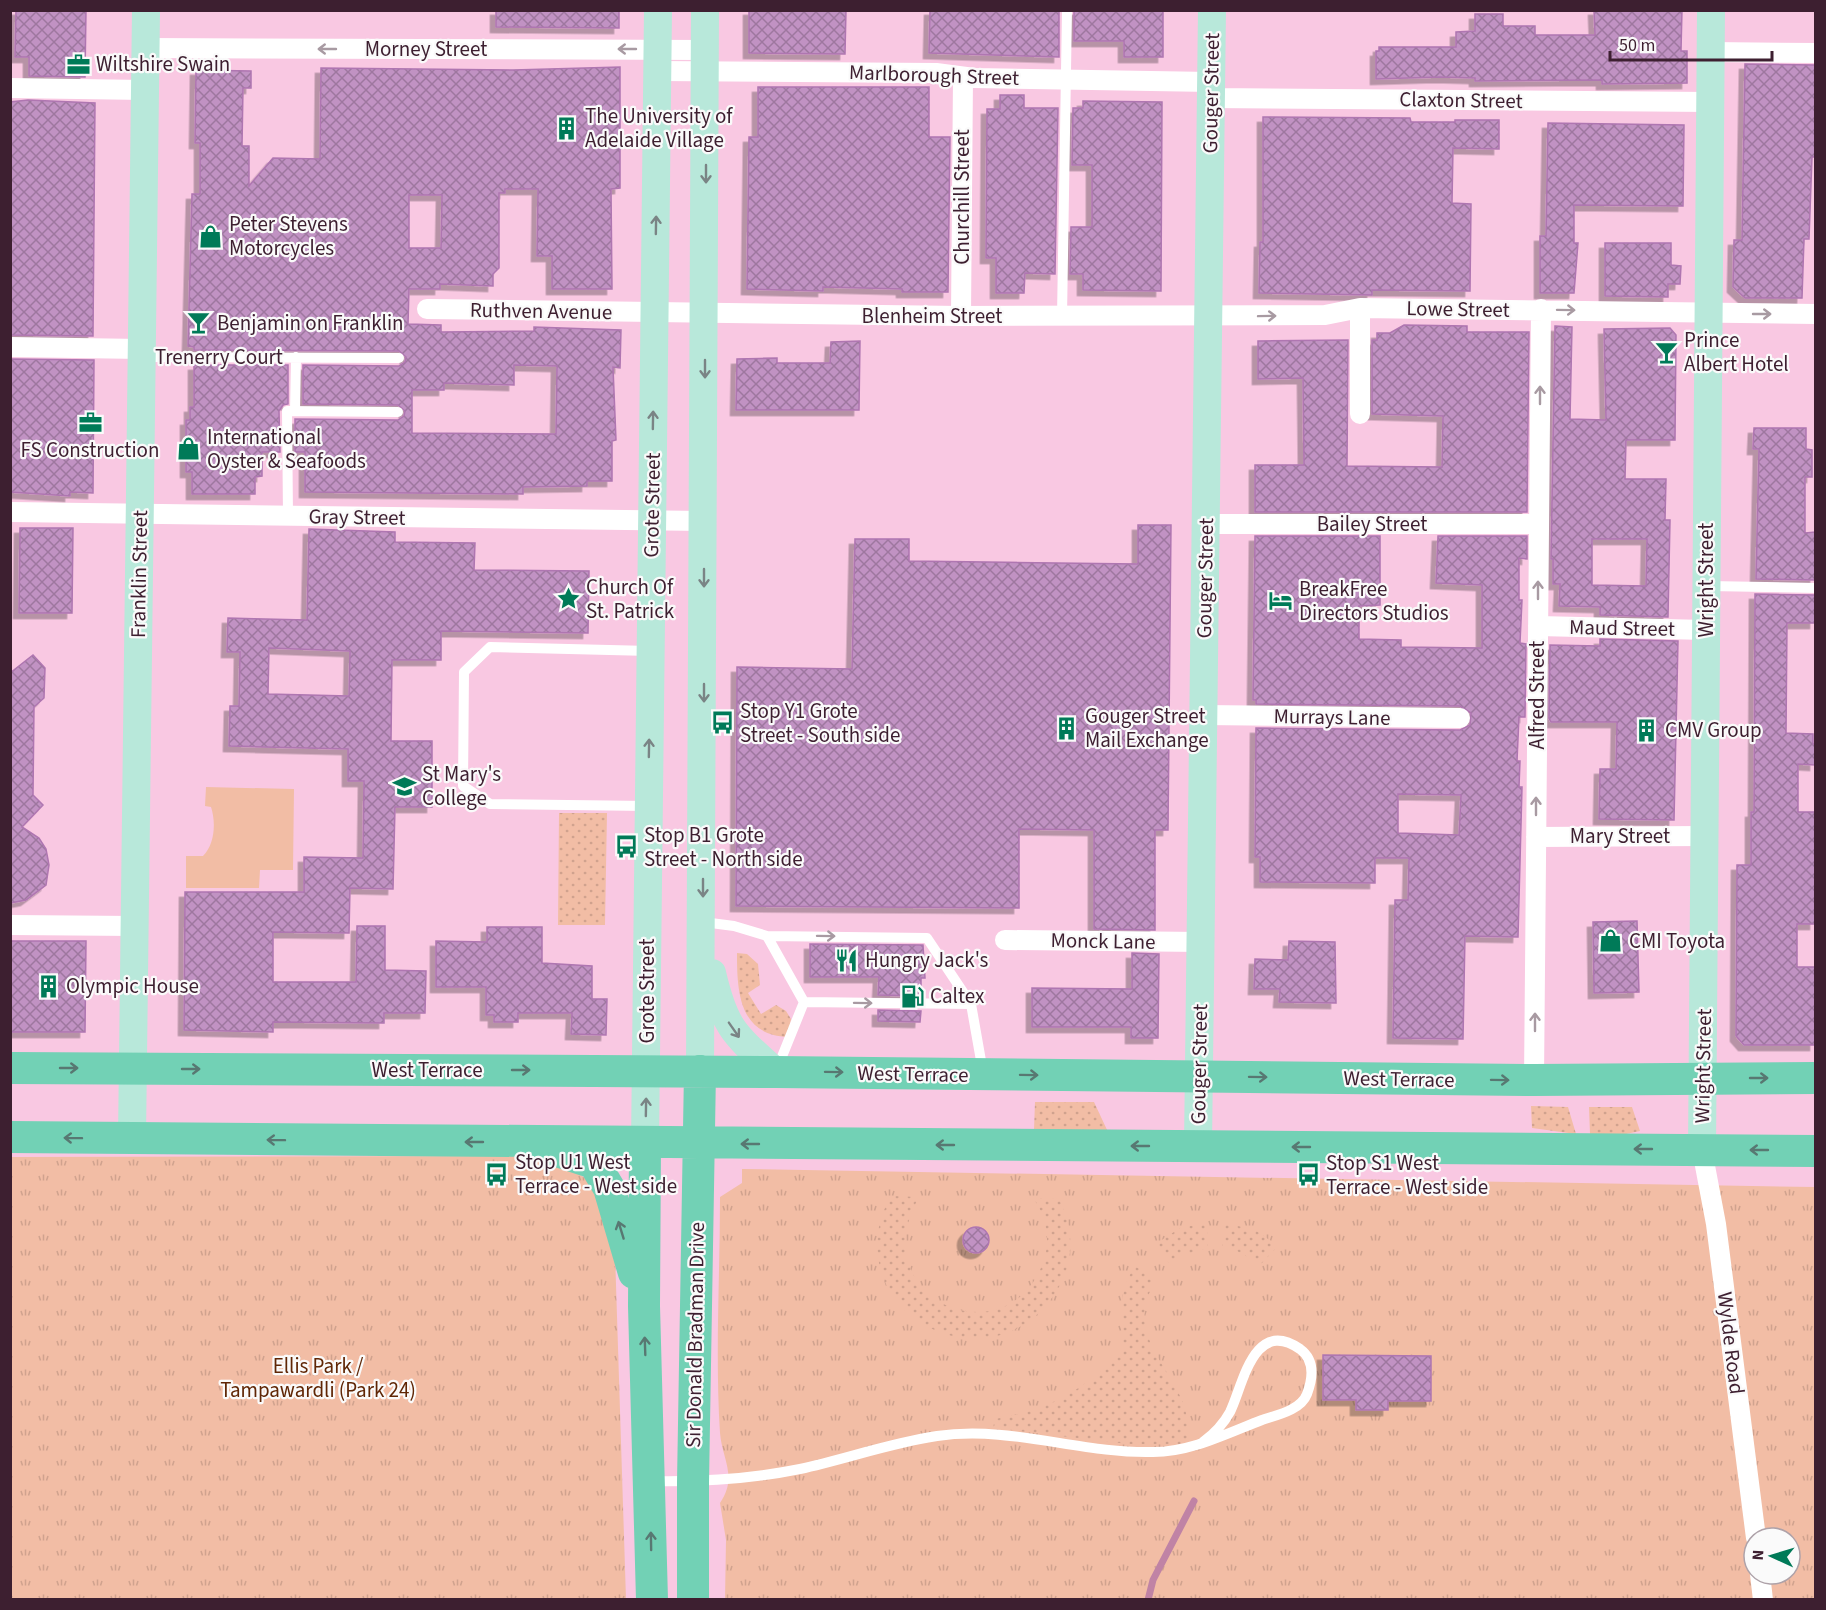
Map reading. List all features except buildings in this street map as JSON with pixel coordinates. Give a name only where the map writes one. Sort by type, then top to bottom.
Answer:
[{"type":"main road","name":"West Terrace","points":[[10,1068],[700,1071],[1534,1080],[1815,1078]]},
{"type":"main road","name":"Sir Donald Bradman Drive","points":[[693,1599],[700,1071]]},
{"type":"main road","points":[[10,1137],[1815,1151]]},
{"type":"main road","points":[[532,1142],[594,1163],[609,1188],[644,1306]]},
{"type":"main road","points":[[645,1143],[644,1306],[652,1599]]},
{"type":"street","name":"Franklin Street","points":[[132,1138],[146,10]]},
{"type":"street","name":"Grote Street","points":[[645,1143],[658,10]]},
{"type":"street","points":[[700,1071],[703,929],[705,10]]},
{"type":"street","name":"Gouger Street","points":[[1198,1146],[1212,10]]},
{"type":"street","name":"Wright Street","points":[[1702,1150],[1711,10]]},
{"type":"street","name":"Morney Street","points":[[145,48],[706,60]]},
{"type":"street","points":[[1710,52],[1815,53]]},
{"type":"street","name":"Marlborough Street","points":[[706,60],[936,73],[963,77],[1065,79],[1211,90]]},
{"type":"street","name":"Churchill Street","points":[[962,316],[963,77]]},
{"type":"street","points":[[10,88],[145,90]]},
{"type":"street","name":"Claxton Street","points":[[1211,90],[1710,102]]},
{"type":"street","points":[[1360,308],[1360,414]]},
{"type":"street","name":"Lowe Street","points":[[1209,317],[1325,315],[1360,308],[1815,314]]},
{"type":"street","name":"Ruthven Avenue","points":[[427,309],[655,313]]},
{"type":"street","name":"Alfred Street","points":[[1534,1080],[1541,309]]},
{"type":"street","name":"Blenheim Street","points":[[655,313],[1209,317]]},
{"type":"street","points":[[10,346],[142,353]]},
{"type":"street","name":"Gray Street","points":[[10,512],[704,521]]},
{"type":"street","name":"Bailey Street","points":[[1206,524],[1539,524]]},
{"type":"street","name":"Maud Street","points":[[1538,626],[1706,630]]},
{"type":"street","name":"Murrays Lane","points":[[1204,715],[1460,718]]},
{"type":"street","name":"Mary Street","points":[[1536,837],[1704,836]]},
{"type":"street","points":[[10,925],[135,926]]},
{"type":"street","points":[[703,929],[721,1010],[736,1035],[776,1072]]},
{"type":"street","name":"Monck Lane","points":[[1005,940],[1201,942]]},
{"type":"street","name":"Wylde Road","points":[[1702,1150],[1716,1224],[1754,1526]]},
{"type":"lane","points":[[1062,317],[1067,10]]},
{"type":"lane","name":"Trenerry Court","points":[[142,353],[399,358]]},
{"type":"lane","name":"Trenerry Court","points":[[288,516],[287,411],[295,411],[296,357]]},
{"type":"lane","points":[[295,411],[398,412]]},
{"type":"lane","points":[[1706,586],[1815,588]]},
{"type":"lane","points":[[648,806],[490,804],[463,786],[464,672],[490,647],[650,651]]},
{"type":"lane","points":[[703,929],[734,926],[767,936],[927,938],[971,1004],[983,1074]]},
{"type":"lane","points":[[767,936],[804,1002]]},
{"type":"lane","points":[[776,1072],[804,1002]]},
{"type":"lane","points":[[804,1002],[971,1004]]},
{"type":"lane","points":[[649,1481],[693,1482],[798,1469],[937,1436],[1001,1435],[1154,1452],[1179,1450],[1203,1442],[1293,1409],[1306,1398],[1312,1382],[1312,1367],[1305,1353],[1294,1345],[1282,1342],[1270,1343],[1257,1351],[1246,1366],[1231,1410],[1220,1429],[1203,1442]]},
{"type":"green space","points":[[206,787],[294,789],[293,870],[260,870],[259,888],[186,888],[186,856],[203,856],[212,839],[214,819],[211,807],[205,806]]},
{"type":"green space","points":[[559,813],[607,813],[605,925],[558,925]]},
{"type":"green space","points":[[737,953],[747,954],[758,964],[760,985],[748,993],[761,1014],[776,1005],[786,1011],[791,1019],[788,1037],[759,1029],[750,1020],[740,996]]},
{"type":"green space","points":[[1035,1102],[1094,1102],[1108,1132],[1034,1130]]},
{"type":"green space","points":[[1531,1106],[1568,1107],[1576,1134],[1532,1128]]},
{"type":"green space","points":[[1589,1107],[1632,1107],[1640,1131],[1626,1134],[1590,1134]]},
{"type":"green space","name":"Ellis Park / Tampawardli (Park 24)","points":[[553,1156],[592,1183],[615,1253],[626,1599],[11,1599],[10,1157]]},
{"type":"green space","points":[[742,1169],[1815,1187],[1815,1599],[725,1599],[726,1540],[720,1503],[728,1485],[728,1468],[721,1442],[719,1404],[720,1197],[742,1183]]},
{"type":"green space","points":[[891,1196],[919,1197],[906,1233],[909,1264],[923,1289],[946,1305],[973,1312],[1000,1308],[1025,1292],[1043,1263],[1047,1246],[1042,1213],[1033,1198],[1059,1199],[1064,1210],[1070,1233],[1070,1245],[1063,1279],[1057,1290],[1032,1319],[1002,1335],[969,1338],[938,1331],[910,1315],[889,1290],[878,1259],[880,1222]]},
{"type":"green space","points":[[1207,1223],[1208,1248],[1183,1255],[1170,1264],[1154,1245],[1180,1228]]},
{"type":"green space","points":[[1225,1223],[1255,1230],[1278,1246],[1261,1264],[1237,1251],[1222,1248]]},
{"type":"green space","points":[[1135,1266],[1156,1280],[1148,1297],[1145,1313],[1146,1328],[1150,1342],[1183,1403],[1189,1444],[1128,1444],[993,1428],[995,1419],[1032,1410],[1066,1396],[1110,1362],[1123,1347],[1121,1315],[1123,1295]]},
{"type":"waterway","points":[[1148,1600],[1153,1580],[1194,1501]]},
{"type":"place","name":"Wiltshire Swain","points":[[78,64]]},
{"type":"place","name":"The University of Adelaide Village","points":[[567,128]]},
{"type":"place","name":"Peter Stevens Motorcycles","points":[[211,236]]},
{"type":"place","name":"Benjamin on Franklin","points":[[199,323]]},
{"type":"place","name":"Prince Albert Hotel","points":[[1666,352]]},
{"type":"place","name":"FS Construction","points":[[90,422]]},
{"type":"place","name":"International Oyster & Seafoods","points":[[189,449]]},
{"type":"place","name":"Church Of St. Patrick","points":[[568,599]]},
{"type":"place","name":"BreakFree Directors Studios","points":[[1281,601]]},
{"type":"place","name":"Stop Y1 Grote Street - South side","points":[[722,723]]},
{"type":"place","name":"Gouger Street Mail Exchange","points":[[1067,728]]},
{"type":"place","name":"CMV Group","points":[[1647,730]]},
{"type":"place","name":"St Mary's College","points":[[404,786]]},
{"type":"place","name":"Stop B1 Grote Street - North side","points":[[626,847]]},
{"type":"place","name":"CMI Toyota","points":[[1611,941]]},
{"type":"place","name":"Hungry Jack's","points":[[847,960]]},
{"type":"place","name":"Olympic House","points":[[48,986]]},
{"type":"place","name":"Caltex","points":[[912,996]]},
{"type":"place","name":"Stop U1 West Terrace - West side","points":[[497,1174]]},
{"type":"place","name":"Stop S1 West Terrace - West side","points":[[1308,1175]]}]
